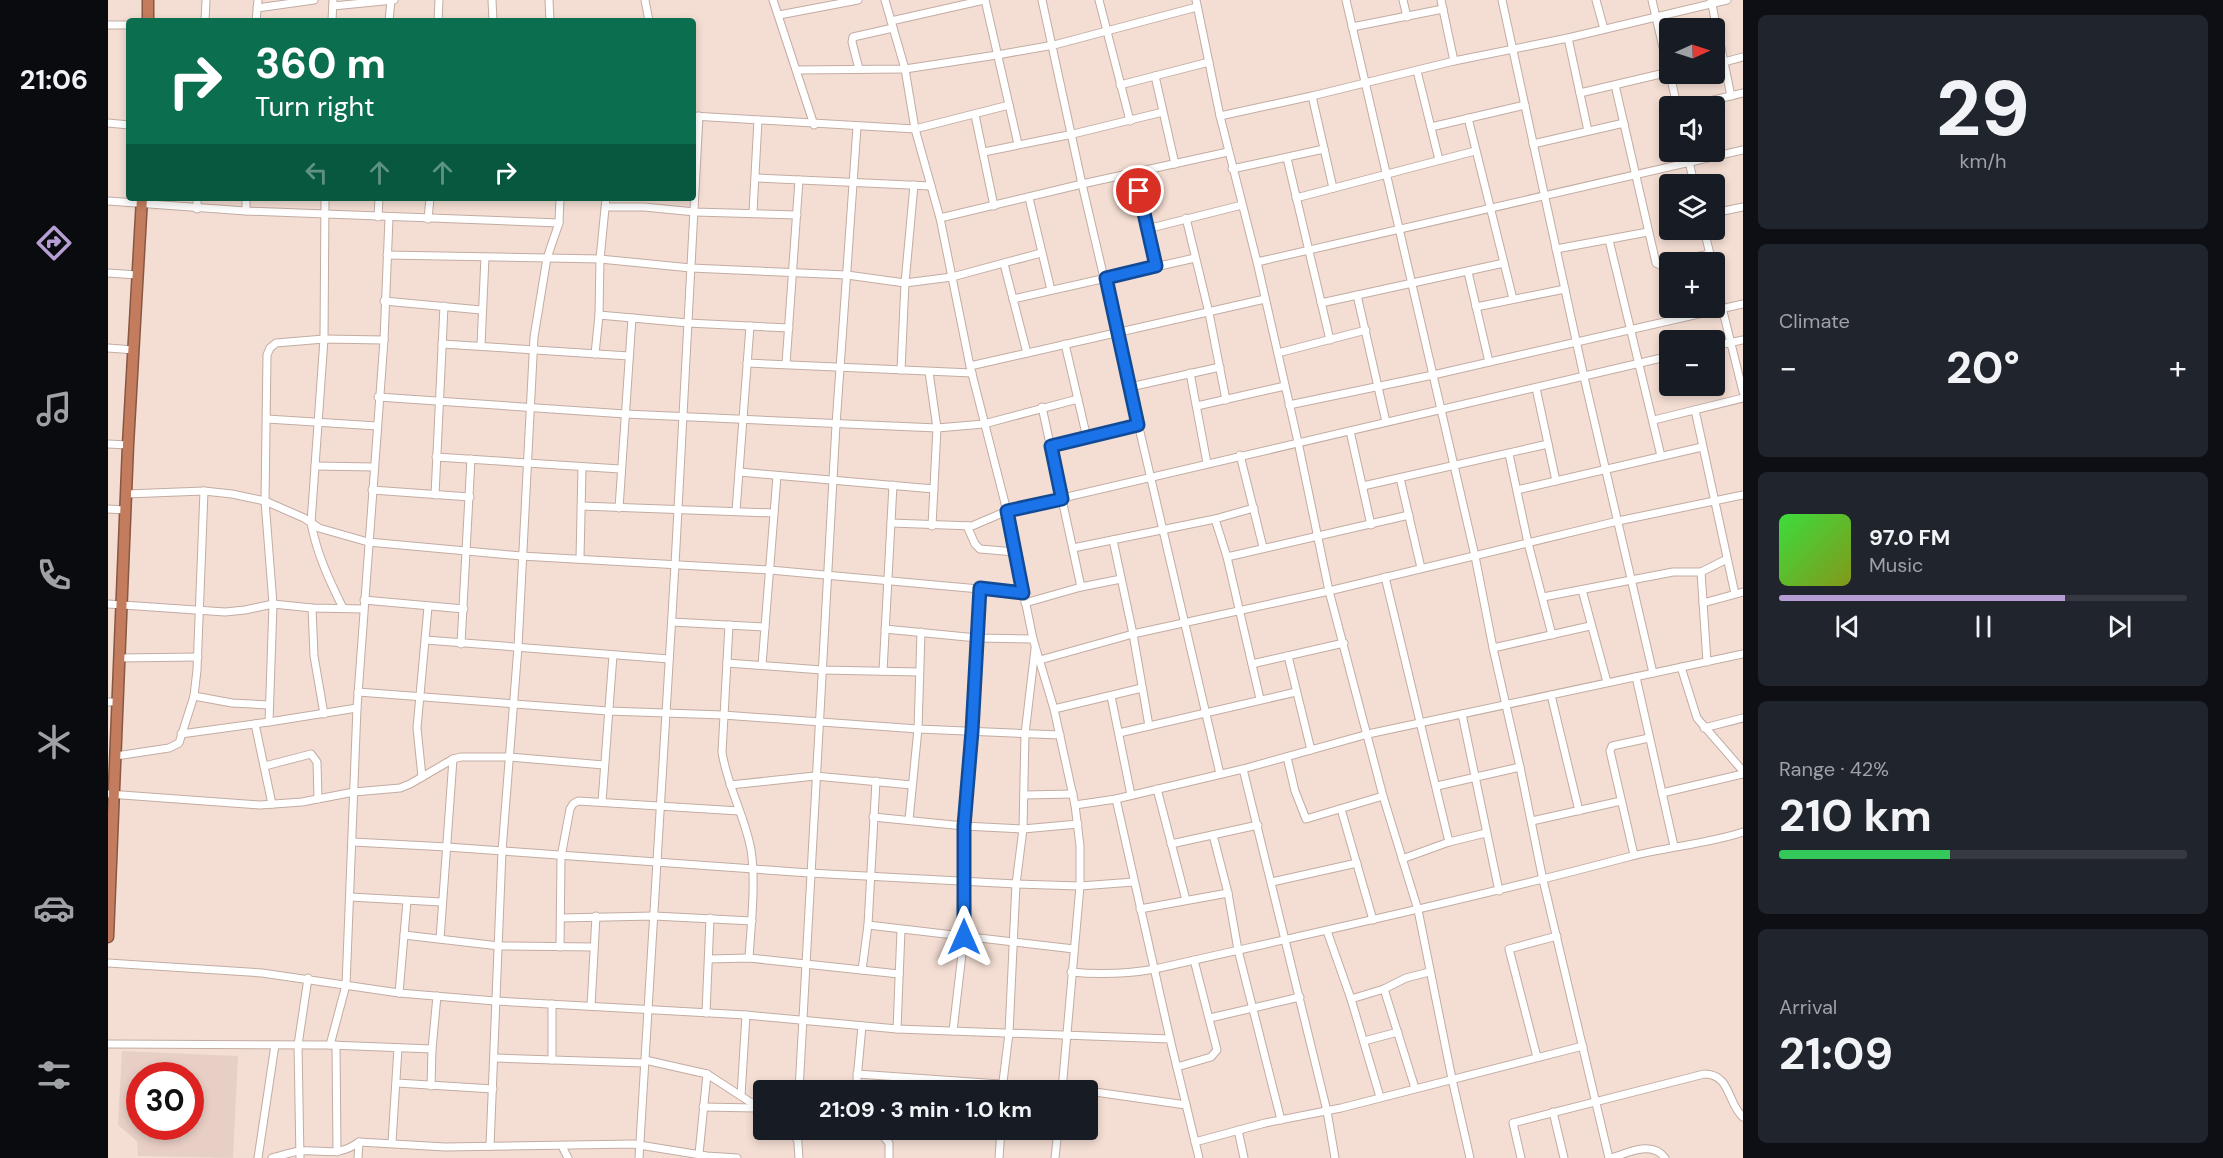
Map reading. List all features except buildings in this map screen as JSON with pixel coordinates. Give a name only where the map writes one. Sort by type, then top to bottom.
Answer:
[{"type":"highway","points":[[148,0],[148,18]]},
{"type":"highway","points":[[108,937],[111,794],[116,756],[113,702],[119,658],[122,605],[141,201]]},
{"type":"street","points":[[205,18],[206,0]]},
{"type":"street","points":[[257,4],[314,0]]},
{"type":"street","points":[[332,18],[333,3],[392,0],[389,18]]},
{"type":"street","points":[[438,18],[439,0]]},
{"type":"street","points":[[492,0],[493,18]]},
{"type":"street","points":[[549,0],[550,18]]},
{"type":"street","points":[[645,0],[648,18]]},
{"type":"street","points":[[773,0],[798,70],[814,125]]},
{"type":"street","points":[[778,15],[858,0]]},
{"type":"street","points":[[885,0],[905,69],[915,129],[940,218],[971,370],[1007,511],[1034,643],[1054,709],[1075,805],[1080,846],[1080,886],[1063,1080]]},
{"type":"street","points":[[859,69],[852,42],[853,37],[952,3],[984,0],[1018,144]]},
{"type":"street","points":[[1042,0],[1082,184],[1106,278],[1220,774]]},
{"type":"street","points":[[1100,0],[1130,121]]},
{"type":"street","points":[[1346,0],[1475,556],[1492,648],[1520,766],[1543,880],[1610,1158],[1648,1148],[1658,1150],[1665,1158]]},
{"type":"street","points":[[1403,0],[1407,17]]},
{"type":"street","points":[[1441,0],[1454,61]]},
{"type":"street","points":[[1502,0],[1584,377],[1653,673]]},
{"type":"street","points":[[1596,0],[1604,29]]},
{"type":"street","points":[[1652,0],[1659,33]]},
{"type":"street","points":[[1220,116],[1727,0]]},
{"type":"street","points":[[1711,2],[1714,18]]},
{"type":"street","points":[[798,70],[905,69],[997,55],[1053,45],[1197,4],[1228,152],[1278,353],[1329,591],[1383,796],[1418,910],[1429,972],[1470,1158]]},
{"type":"street","points":[[1352,27],[1443,9]]},
{"type":"street","points":[[108,25],[126,25]]},
{"type":"street","points":[[1568,38],[1588,131]]},
{"type":"street","points":[[1725,62],[1743,57]]},
{"type":"street","points":[[1120,85],[1209,62]]},
{"type":"street","points":[[1725,67],[1731,96]]},
{"type":"street","points":[[1417,71],[1439,160]]},
{"type":"street","points":[[1580,93],[1659,75]]},
{"type":"street","points":[[1155,76],[1175,164]]},
{"type":"street","points":[[1615,85],[1648,232],[1656,263],[1659,264]]},
{"type":"street","points":[[1725,97],[1743,93]]},
{"type":"street","points":[[1312,96],[1333,188]]},
{"type":"street","points":[[696,116],[814,125],[915,129],[1009,105]]},
{"type":"street","points":[[1431,127],[1525,105]]},
{"type":"street","points":[[984,152],[1163,112]]},
{"type":"street","points":[[975,115],[994,206]]},
{"type":"street","points":[[1468,118],[1513,299]]},
{"type":"street","points":[[753,212],[758,120]]},
{"type":"street","points":[[108,123],[126,125]]},
{"type":"street","points":[[1533,144],[1624,123]]},
{"type":"street","points":[[800,1080],[809,873],[829,575],[836,425],[857,127]]},
{"type":"street","points":[[1233,169],[1324,149]]},
{"type":"street","points":[[1725,154],[1743,150]]},
{"type":"street","points":[[1296,198],[1475,151]]},
{"type":"street","points":[[940,218],[1228,152]]},
{"type":"street","points":[[1287,158],[1330,340]]},
{"type":"street","points":[[1257,262],[1690,162],[1692,174]]},
{"type":"street","points":[[1134,173],[1156,266]]},
{"type":"street","points":[[756,178],[931,186]]},
{"type":"street","points":[[786,364],[799,180]]},
{"type":"street","points":[[901,370],[905,283],[914,185]]},
{"type":"street","points":[[1029,198],[1051,290]]},
{"type":"street","points":[[108,201],[141,201],[197,209],[559,223]]},
{"type":"street","points":[[197,201],[197,209]]},
{"type":"street","points":[[246,201],[246,211]]},
{"type":"street","points":[[325,201],[324,339],[311,523],[315,546],[323,568],[343,608]]},
{"type":"street","points":[[378,217],[379,201]]},
{"type":"street","points":[[428,219],[430,201]]},
{"type":"street","points":[[490,1146],[494,1089],[501,851],[518,647],[533,351],[547,258],[559,223],[560,201]]},
{"type":"street","points":[[595,354],[599,315],[600,259],[606,201]]},
{"type":"street","points":[[644,207],[645,201]]},
{"type":"street","points":[[639,1158],[695,201]]},
{"type":"street","points":[[1148,229],[1242,205]]},
{"type":"street","points":[[606,207],[797,215]]},
{"type":"street","points":[[1725,211],[1743,207]]},
{"type":"street","points":[[339,1155],[333,1045],[346,985],[357,708],[378,397],[384,340],[389,218]]},
{"type":"street","points":[[1186,218],[1209,313],[1226,400]]},
{"type":"street","points":[[1556,249],[1648,232]]},
{"type":"street","points":[[1609,240],[1661,456]]},
{"type":"street","points":[[387,255],[600,259],[691,268],[847,275],[905,283],[952,277],[1041,253]]},
{"type":"street","points":[[481,345],[485,257]]},
{"type":"street","points":[[1013,299],[1195,258]]},
{"type":"street","points":[[1321,303],[1504,263]]},
{"type":"street","points":[[1004,264],[1027,353]]},
{"type":"street","points":[[1468,272],[1489,362]]},
{"type":"street","points":[[108,273],[137,275]]},
{"type":"street","points":[[1476,307],[1565,289]]},
{"type":"street","points":[[1357,295],[1386,422]]},
{"type":"street","points":[[747,363],[929,372],[971,370],[1027,353],[1265,299]]},
{"type":"street","points":[[384,301],[481,310]]},
{"type":"street","points":[[1725,307],[1743,304]]},
{"type":"street","points":[[435,495],[444,306]]},
{"type":"street","points":[[599,315],[688,323],[789,328]]},
{"type":"street","points":[[619,508],[632,318]]},
{"type":"street","points":[[1289,405],[1433,375],[1679,318]]},
{"type":"street","points":[[1724,318],[1743,392]]},
{"type":"street","points":[[736,511],[750,326]]},
{"type":"street","points":[[1278,353],[1366,330]]},
{"type":"street","points":[[269,722],[273,604],[265,501],[267,356],[270,348],[276,343],[324,339],[384,340]]},
{"type":"street","points":[[1725,344],[1743,340]]},
{"type":"street","points":[[442,344],[629,356]]},
{"type":"street","points":[[1065,344],[1087,438]]},
{"type":"street","points":[[108,348],[134,350]]},
{"type":"street","points":[[891,523],[932,526],[979,524],[1007,511],[1150,476],[1659,359]]},
{"type":"street","points":[[1130,387],[1220,367]]},
{"type":"street","points":[[929,372],[937,428],[932,526]]},
{"type":"street","points":[[1190,373],[1207,463]]},
{"type":"street","points":[[1197,406],[1285,386]]},
{"type":"street","points":[[1536,388],[1556,481]]},
{"type":"street","points":[[378,397],[625,414],[937,428],[984,424],[1078,399]]},
{"type":"street","points":[[1654,420],[1743,398]]},
{"type":"street","points":[[1042,407],[1081,587]]},
{"type":"street","points":[[1695,410],[1727,559],[1739,593],[1703,603]]},
{"type":"street","points":[[267,419],[377,426]]},
{"type":"street","points":[[1051,446],[1138,425]]},
{"type":"street","points":[[1350,431],[1371,525]]},
{"type":"street","points":[[108,444],[128,445]]},
{"type":"street","points":[[1363,486],[1548,444]]},
{"type":"street","points":[[1517,490],[1702,447]]},
{"type":"street","points":[[1509,454],[1528,543],[1544,597],[1552,635]]},
{"type":"street","points":[[1240,455],[1263,548]]},
{"type":"street","points":[[436,457],[621,469]]},
{"type":"street","points":[[462,644],[471,459]]},
{"type":"street","points":[[315,466],[374,467]]},
{"type":"street","points":[[580,559],[582,466]]},
{"type":"street","points":[[739,472],[934,489]]},
{"type":"street","points":[[762,665],[777,476]]},
{"type":"street","points":[[1400,478],[1421,568]]},
{"type":"street","points":[[883,671],[894,486]]},
{"type":"street","points":[[372,490],[470,497]]},
{"type":"street","points":[[116,756],[170,748],[179,743],[194,696],[198,657],[204,491]]},
{"type":"street","points":[[126,494],[204,491],[232,494],[265,501],[337,535],[368,542],[521,556],[770,570],[1023,593]]},
{"type":"street","points":[[1040,660],[1133,634],[1329,591],[1618,521],[1743,495]]},
{"type":"street","points":[[581,506],[774,513]]},
{"type":"street","points":[[1073,548],[1215,519],[1254,508]]},
{"type":"street","points":[[108,509],[125,510]]},
{"type":"street","points":[[1227,557],[1409,515]]},
{"type":"street","points":[[1215,519],[1227,557],[1260,699]]},
{"type":"street","points":[[967,526],[975,544],[980,549],[1015,552]]},
{"type":"street","points":[[1113,540],[1149,726]]},
{"type":"street","points":[[1544,597],[1673,572],[1701,572],[1727,559]]},
{"type":"street","points":[[1701,572],[1707,662]]},
{"type":"street","points":[[1385,577],[1449,842]]},
{"type":"street","points":[[1025,603],[1081,587],[1121,579]]},
{"type":"street","points":[[953,1031],[964,937],[964,826],[980,588]]},
{"type":"street","points":[[1582,590],[1607,682]]},
{"type":"street","points":[[364,600],[464,609]]},
{"type":"street","points":[[108,604],[235,611],[273,604],[312,608],[363,609]]},
{"type":"street","points":[[422,777],[417,728],[428,607]]},
{"type":"street","points":[[312,608],[314,656],[324,714]]},
{"type":"street","points":[[672,622],[765,627]]},
{"type":"street","points":[[729,625],[722,752],[724,768],[749,844],[752,921],[749,958]]},
{"type":"street","points":[[1492,648],[1590,626]]},
{"type":"street","points":[[885,628],[1034,643]]},
{"type":"street","points":[[909,820],[918,729],[921,632]]},
{"type":"street","points":[[426,640],[669,659]]},
{"type":"street","points":[[1004,1080],[1009,1033],[1016,884],[1023,829],[1025,734],[1034,643]]},
{"type":"street","points":[[1252,664],[1344,643]]},
{"type":"street","points":[[1075,805],[1116,799],[1243,769],[1368,734],[1743,654]]},
{"type":"street","points":[[602,802],[613,655]]},
{"type":"street","points":[[1288,656],[1311,750]]},
{"type":"street","points":[[119,658],[198,657]]},
{"type":"street","points":[[727,663],[822,670],[919,672]]},
{"type":"street","points":[[1662,793],[1743,772],[1697,718],[1682,667]]},
{"type":"street","points":[[1636,677],[1674,846]]},
{"type":"street","points":[[1054,709],[1142,688]]},
{"type":"street","points":[[358,692],[608,711],[723,715],[918,729],[1060,735]]},
{"type":"street","points":[[1119,733],[1296,692]]},
{"type":"street","points":[[1551,695],[1579,811]]},
{"type":"street","points":[[194,696],[232,703],[269,705]]},
{"type":"street","points":[[1111,696],[1131,795]]},
{"type":"street","points":[[181,734],[357,708]]},
{"type":"street","points":[[1462,714],[1499,891]]},
{"type":"street","points":[[1704,728],[1743,718]]},
{"type":"street","points":[[255,724],[272,804]]},
{"type":"street","points":[[1634,855],[1610,748],[1649,738]]},
{"type":"street","points":[[265,766],[310,754],[317,762],[318,799]]},
{"type":"street","points":[[111,794],[272,804],[400,788],[453,759],[509,757],[604,765]]},
{"type":"street","points":[[1287,757],[1304,817],[1309,819],[1383,796]]},
{"type":"street","points":[[440,939],[453,759]]},
{"type":"street","points":[[1437,786],[1520,766]]},
{"type":"street","points":[[1243,769],[1327,1111],[1335,1158]]},
{"type":"street","points":[[730,786],[815,776],[912,785]]},
{"type":"street","points":[[862,970],[868,925],[876,782]]},
{"type":"street","points":[[1157,789],[1186,900]]},
{"type":"street","points":[[1024,795],[1073,795]]},
{"type":"street","points":[[1116,799],[1199,1158]]},
{"type":"street","points":[[560,947],[561,856],[573,804],[578,801],[602,802],[739,811]]},
{"type":"street","points":[[1532,821],[1621,801]]},
{"type":"street","points":[[1341,808],[1373,920]]},
{"type":"street","points":[[873,818],[1023,829],[1077,824]]},
{"type":"street","points":[[1171,844],[1258,825]]},
{"type":"street","points":[[1071,972],[1126,974],[1155,969],[1499,891],[1634,855],[1719,839],[1743,832]]},
{"type":"street","points":[[1402,859],[1449,842],[1486,833]]},
{"type":"street","points":[[1213,834],[1228,893],[1238,950],[1281,1120]]},
{"type":"street","points":[[353,842],[809,873],[1016,884],[1080,886],[1134,882]]},
{"type":"street","points":[[1272,882],[1357,863]]},
{"type":"street","points":[[1140,909],[1228,893]]},
{"type":"street","points":[[350,897],[441,902]]},
{"type":"street","points":[[399,993],[407,901]]},
{"type":"street","points":[[591,1006],[596,916]]},
{"type":"street","points":[[561,918],[654,916],[752,921]]},
{"type":"street","points":[[706,1013],[711,918]]},
{"type":"street","points":[[868,925],[1074,949]]},
{"type":"street","points":[[897,1029],[901,930]]},
{"type":"street","points":[[1327,931],[1351,999],[1380,1097]]},
{"type":"street","points":[[404,935],[498,946],[594,947]]},
{"type":"street","points":[[1537,1057],[1509,949],[1557,936]]},
{"type":"street","points":[[709,959],[749,958],[899,974]]},
{"type":"street","points":[[1177,1067],[1215,1054],[1217,1050],[1194,960]]},
{"type":"street","points":[[108,963],[262,973],[399,993],[495,1001],[746,1015],[897,1029],[1170,1039]]},
{"type":"street","points":[[1351,999],[1384,989],[1406,978],[1429,972]]},
{"type":"street","points":[[300,1155],[298,1045],[308,978]]},
{"type":"street","points":[[1384,989],[1415,1088]]},
{"type":"street","points":[[431,1086],[437,996]]},
{"type":"street","points":[[1210,1018],[1300,998]]},
{"type":"street","points":[[552,1004],[552,1060]]},
{"type":"street","points":[[741,1096],[746,1015]]},
{"type":"street","points":[[857,1080],[862,1026]]},
{"type":"street","points":[[1364,1041],[1398,1032]]},
{"type":"street","points":[[108,1044],[333,1045],[432,1049]]},
{"type":"street","points":[[258,1158],[275,1045]]},
{"type":"street","points":[[1195,1142],[1583,1046]]},
{"type":"street","points":[[392,1142],[398,1048]]},
{"type":"street","points":[[495,1058],[645,1061],[707,1074],[753,1106]]},
{"type":"street","points":[[699,1154],[707,1074]]},
{"type":"street","points":[[857,1074],[920,1080]]},
{"type":"street","points":[[1521,1158],[1513,1123],[1708,1074],[1716,1076],[1725,1083],[1743,1117]]},
{"type":"street","points":[[397,1083],[494,1089]]},
{"type":"street","points":[[1098,1093],[1186,1105]]},
{"type":"street","points":[[704,1107],[753,1108]]},
{"type":"street","points":[[1553,1112],[1564,1158]]},
{"type":"street","points":[[1238,1130],[1244,1158]]},
{"type":"street","points":[[797,1140],[801,1157]]},
{"type":"street","points":[[886,1140],[889,1143],[890,1158]]},
{"type":"street","points":[[999,1158],[1000,1140]]},
{"type":"street","points":[[1055,1158],[1057,1140]]},
{"type":"street","points":[[272,1158],[339,1155],[359,1142],[392,1142],[445,1147],[625,1144],[708,1157],[736,1158]]},
{"type":"street","points":[[357,1158],[359,1142]]},
{"type":"street","points":[[562,1146],[568,1158]]},
{"type":"shaded area","points":[[122,1051],[238,1056],[233,1158],[138,1156],[136,1140],[204,1140],[204,1062],[126,1062],[126,1132],[118,1125]]},
{"type":"route","points":[[964,937],[964,826],[980,588],[1023,593],[1007,511],[1062,499],[1051,446],[1138,425],[1106,278],[1156,266],[1139,191]]}]
